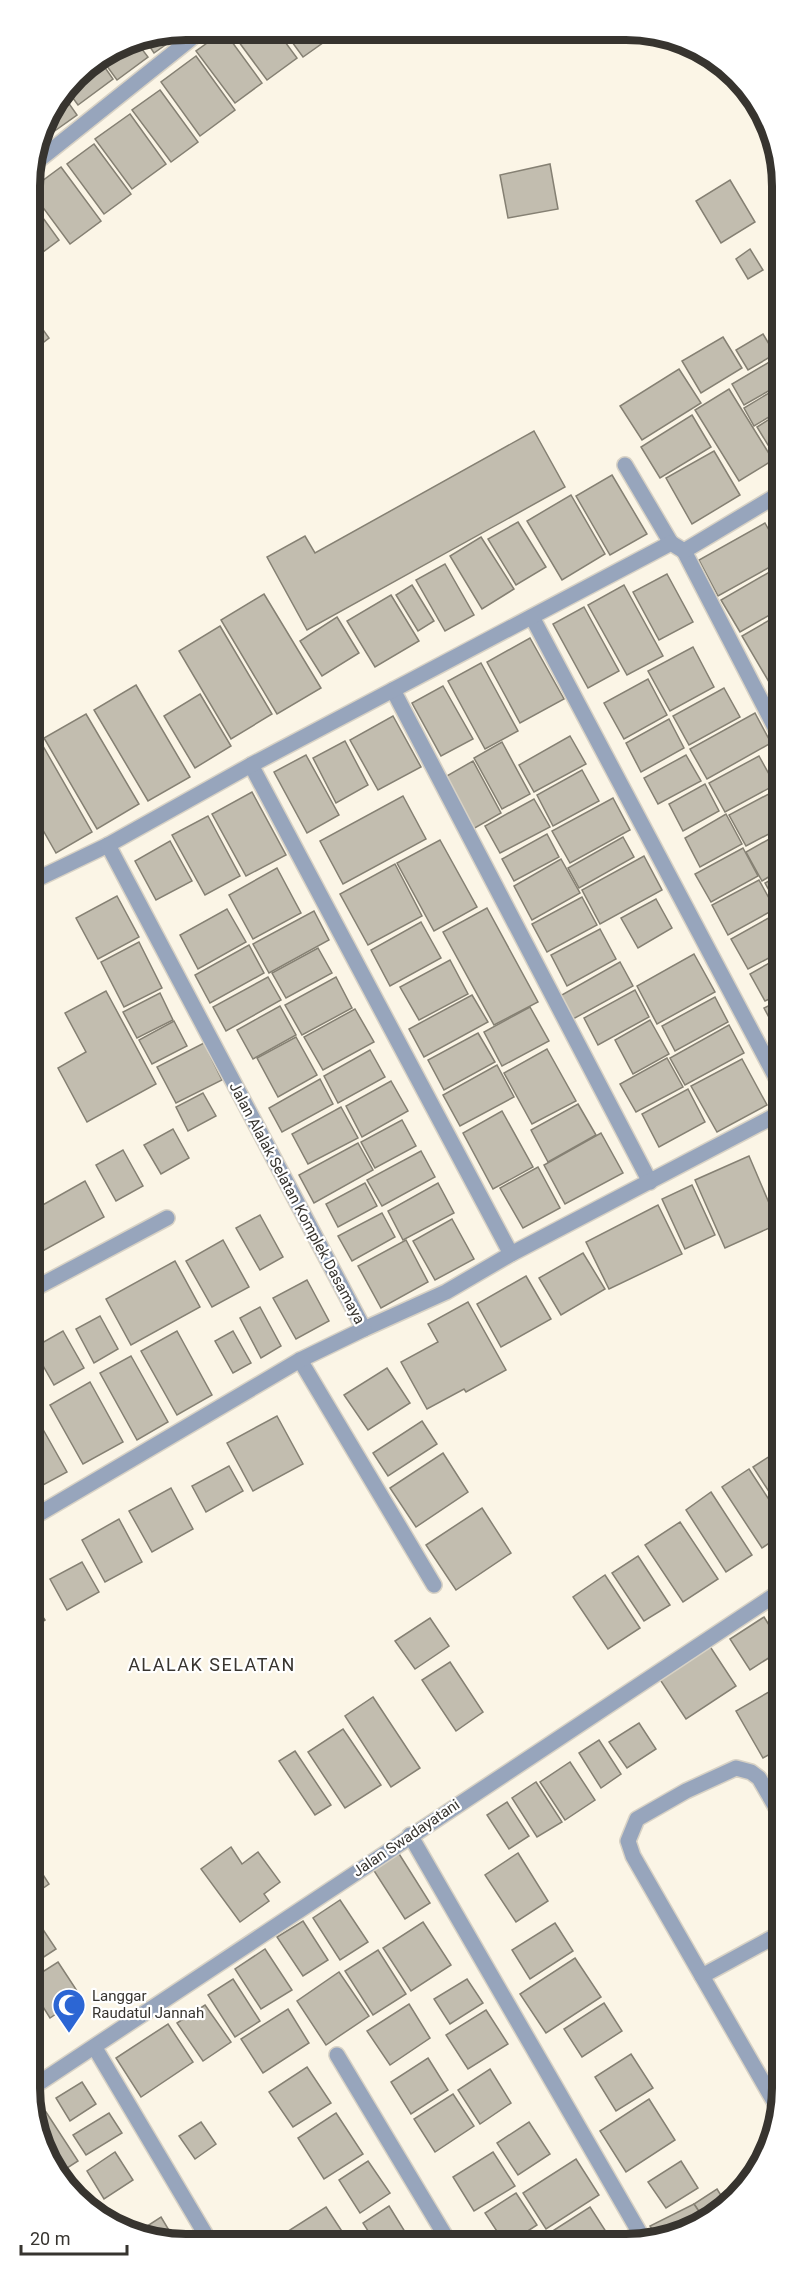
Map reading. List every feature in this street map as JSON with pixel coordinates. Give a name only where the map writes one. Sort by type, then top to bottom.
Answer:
[{"type":"street","points":[[44,156],[189,40]]},
{"type":"street","points":[[625,465],[677,547],[772,722]]},
{"type":"street","points":[[41,877],[108,845],[251,765],[532,617],[677,547],[772,498]]},
{"type":"street","points":[[532,617],[772,1069]]},
{"type":"street","points":[[393,690],[650,1182]]},
{"type":"street","points":[[251,765],[511,1254]]},
{"type":"street","name":"Jalan Alalak Selatan Komplek Dasamaya","points":[[40,1513],[300,1360],[364,1329],[108,845]]},
{"type":"street","points":[[364,1329],[446,1292],[511,1254],[772,1118]]},
{"type":"street","points":[[40,1285],[166,1218]]},
{"type":"street","points":[[300,1360],[434,1586]]},
{"type":"street","name":"Jalan Swadayatani","points":[[40,2083],[771,1597]]},
{"type":"street","points":[[771,1799],[759,1778],[736,1768],[686,1791],[637,1819],[628,1841],[633,1856],[771,2096]]},
{"type":"street","points":[[410,1835],[640,2233]]},
{"type":"street","points":[[702,1976],[771,1939]]},
{"type":"street","points":[[94,2048],[205,2234]]},
{"type":"street","points":[[337,2055],[444,2234]]},
{"type":"building","points":[[211,40],[231,40],[262,83],[235,103],[196,51]]},
{"type":"building","points":[[237,40],[284,40],[297,58],[267,80]]},
{"type":"building","points":[[291,40],[327,40],[303,57]]},
{"type":"building","points":[[170,42],[154,53],[149,45]]},
{"type":"building","points":[[141,48],[148,57],[117,80],[106,65]]},
{"type":"building","points":[[196,56],[235,110],[200,136],[161,82]]},
{"type":"building","points":[[104,66],[113,79],[78,105],[72,97],[83,83]]},
{"type":"building","points":[[160,90],[198,142],[171,162],[132,110]]},
{"type":"building","points":[[68,102],[77,115],[51,134]]},
{"type":"building","points":[[130,114],[166,164],[132,189],[95,139]]},
{"type":"building","points":[[94,144],[131,194],[104,214],[67,164]]},
{"type":"building","points":[[550,164],[558,209],[508,218],[500,175]]},
{"type":"building","points":[[61,167],[101,221],[70,244],[41,205],[41,182]]},
{"type":"building","points":[[730,180],[755,222],[721,243],[696,201]]},
{"type":"building","points":[[41,215],[59,240],[41,254]]},
{"type":"building","points":[[750,249],[763,270],[748,279],[736,259]]},
{"type":"building","points":[[41,327],[49,338],[41,344]]},
{"type":"building","points":[[763,334],[772,349],[772,356],[748,370],[736,350]]},
{"type":"building","points":[[723,337],[742,368],[701,393],[682,361]]},
{"type":"building","points":[[772,360],[772,389],[744,405],[732,384]]},
{"type":"building","points":[[679,369],[701,403],[642,440],[620,406]]},
{"type":"building","points":[[729,389],[772,461],[739,481],[695,410]]},
{"type":"building","points":[[772,391],[772,415],[754,426],[744,408]]},
{"type":"building","points":[[692,415],[711,447],[660,478],[641,447]]},
{"type":"building","points":[[772,418],[772,443],[768,445],[757,427]]},
{"type":"building","points":[[534,431],[565,487],[307,630],[267,557],[305,536],[315,553]]},
{"type":"building","points":[[714,451],[740,495],[692,524],[666,478]]},
{"type":"building","points":[[612,475],[647,534],[610,555],[576,496]]},
{"type":"building","points":[[571,495],[605,554],[562,580],[527,521]]},
{"type":"building","points":[[518,522],[546,567],[516,585],[488,539]]},
{"type":"building","points":[[765,523],[772,535],[772,566],[718,596],[699,560]]},
{"type":"building","points":[[481,537],[514,589],[482,609],[450,556]]},
{"type":"building","points":[[445,564],[474,615],[445,631],[416,580]]},
{"type":"building","points":[[772,571],[772,614],[740,632],[721,600]]},
{"type":"building","points":[[667,574],[693,622],[659,640],[633,592]]},
{"type":"building","points":[[412,585],[434,621],[418,631],[396,595]]},
{"type":"building","points":[[624,585],[663,656],[627,675],[588,605]]},
{"type":"building","points":[[264,594],[321,688],[277,714],[221,620]]},
{"type":"building","points":[[391,595],[419,641],[375,667],[347,621]]},
{"type":"building","points":[[584,607],[619,671],[588,688],[553,624]]},
{"type":"building","points":[[337,617],[359,653],[322,676],[300,641]]},
{"type":"building","points":[[772,619],[772,681],[769,682],[742,636]]},
{"type":"building","points":[[220,626],[272,714],[231,739],[179,651]]},
{"type":"building","points":[[530,638],[564,699],[520,723],[487,662]]},
{"type":"building","points":[[693,647],[714,687],[670,711],[648,671]]},
{"type":"building","points":[[481,663],[518,731],[485,749],[448,681]]},
{"type":"building","points":[[648,679],[667,715],[624,739],[604,703]]},
{"type":"building","points":[[136,685],[190,777],[148,801],[94,710]]},
{"type":"building","points":[[443,686],[473,739],[441,756],[412,703]]},
{"type":"building","points":[[724,688],[740,717],[689,745],[673,716]]},
{"type":"building","points":[[200,694],[231,746],[195,768],[164,716]]},
{"type":"building","points":[[755,713],[771,743],[707,779],[690,749]]},
{"type":"building","points":[[86,714],[139,804],[97,829],[44,738]]},
{"type":"building","points":[[393,716],[421,767],[378,790],[350,740]]},
{"type":"building","points":[[669,719],[684,748],[641,772],[626,743]]},
{"type":"building","points":[[570,736],[586,764],[534,792],[519,765]]},
{"type":"building","points":[[345,741],[368,785],[336,803],[313,758]]},
{"type":"building","points":[[502,742],[530,794],[502,809],[474,758]]},
{"type":"building","points":[[43,746],[92,832],[56,853],[41,826],[41,747]]},
{"type":"building","points":[[306,755],[339,815],[307,833],[274,772]]},
{"type":"building","points":[[686,755],[701,781],[658,804],[644,778]]},
{"type":"building","points":[[759,756],[772,779],[772,787],[725,812],[709,783]]},
{"type":"building","points":[[473,761],[501,813],[473,829],[445,777]]},
{"type":"building","points":[[582,770],[599,801],[553,826],[537,795]]},
{"type":"building","points":[[705,784],[719,811],[683,831],[669,804]]},
{"type":"building","points":[[252,792],[286,855],[246,876],[212,814]]},
{"type":"building","points":[[772,792],[772,832],[746,846],[729,815]]},
{"type":"building","points":[[403,796],[426,839],[343,884],[320,841]]},
{"type":"building","points":[[613,798],[630,830],[570,863],[552,831]]},
{"type":"building","points":[[534,799],[550,827],[500,853],[485,826]]},
{"type":"building","points":[[726,814],[742,844],[700,867],[685,838]]},
{"type":"building","points":[[208,816],[240,876],[205,895],[172,835]]},
{"type":"building","points":[[547,834],[559,857],[514,881],[502,859]]},
{"type":"building","points":[[623,837],[634,857],[579,888],[568,868]]},
{"type":"building","points":[[772,838],[772,875],[762,881],[746,852]]},
{"type":"building","points":[[440,840],[477,907],[434,931],[397,863]]},
{"type":"building","points":[[170,841],[192,881],[156,900],[135,861]]},
{"type":"building","points":[[743,848],[758,876],[711,902],[695,874]]},
{"type":"building","points":[[644,856],[662,890],[600,924],[582,890]]},
{"type":"building","points":[[561,859],[580,893],[532,920],[514,886]]},
{"type":"building","points":[[395,864],[422,916],[368,945],[340,894]]},
{"type":"building","points":[[277,868],[301,913],[253,939],[229,895]]},
{"type":"building","points":[[772,879],[772,895],[765,883]]},
{"type":"building","points":[[759,880],[772,903],[772,911],[728,935],[712,905]]},
{"type":"building","points":[[117,896],[139,937],[98,959],[76,918]]},
{"type":"building","points":[[582,897],[597,925],[547,952],[532,924]]},
{"type":"building","points":[[656,899],[672,928],[638,948],[621,918]]},
{"type":"building","points":[[487,908],[538,1002],[494,1025],[443,932]]},
{"type":"building","points":[[227,909],[246,942],[198,969],[180,935]]},
{"type":"building","points":[[314,911],[329,940],[269,973],[253,944]]},
{"type":"building","points":[[772,916],[772,956],[748,969],[731,939]]},
{"type":"building","points":[[421,922],[441,958],[390,986],[371,950]]},
{"type":"building","points":[[600,929],[616,959],[567,986],[551,955]]},
{"type":"building","points":[[139,942],[162,988],[124,1007],[101,962]]},
{"type":"building","points":[[249,945],[264,973],[210,1003],[195,975]]},
{"type":"building","points":[[318,948],[332,973],[286,998],[272,973]]},
{"type":"building","points":[[694,954],[715,992],[657,1024],[637,986]]},
{"type":"building","points":[[450,960],[468,994],[419,1020],[400,987]]},
{"type":"building","points":[[620,962],[633,986],[573,1019],[560,996]]},
{"type":"building","points":[[772,962],[772,998],[765,1001],[750,974]]},
{"type":"building","points":[[268,977],[281,1000],[226,1031],[213,1007]]},
{"type":"building","points":[[336,977],[352,1008],[302,1035],[285,1005]]},
{"type":"building","points":[[635,990],[649,1017],[598,1045],[584,1018]]},
{"type":"building","points":[[106,991],[156,1084],[87,1122],[58,1068],[86,1052],[65,1013]]},
{"type":"building","points":[[160,993],[173,1020],[137,1038],[123,1012]]},
{"type":"building","points":[[472,995],[488,1022],[424,1057],[409,1029]]},
{"type":"building","points":[[715,997],[728,1022],[675,1051],[662,1026]]},
{"type":"building","points":[[772,1004],[772,1022],[764,1008]]},
{"type":"building","points":[[280,1006],[296,1035],[253,1059],[237,1030]]},
{"type":"building","points":[[530,1007],[549,1041],[502,1066],[484,1032]]},
{"type":"building","points":[[355,1009],[374,1042],[323,1070],[304,1037]]},
{"type":"building","points":[[650,1020],[669,1054],[633,1074],[615,1040]]},
{"type":"building","points":[[174,1021],[187,1046],[152,1064],[139,1040]]},
{"type":"building","points":[[729,1025],[744,1053],[685,1085],[670,1058]]},
{"type":"building","points":[[478,1033],[495,1062],[444,1090],[428,1060]]},
{"type":"building","points":[[296,1037],[317,1075],[278,1097],[257,1058]]},
{"type":"building","points":[[204,1043],[222,1080],[176,1103],[157,1067]]},
{"type":"building","points":[[547,1049],[576,1101],[532,1124],[504,1073]]},
{"type":"building","points":[[370,1050],[385,1077],[338,1103],[324,1076]]},
{"type":"building","points":[[667,1058],[683,1087],[636,1112],[620,1084]]},
{"type":"building","points":[[742,1059],[767,1105],[717,1132],[691,1086]]},
{"type":"building","points":[[497,1065],[514,1097],[460,1126],[443,1095]]},
{"type":"building","points":[[320,1079],[333,1104],[282,1132],[269,1108]]},
{"type":"building","points":[[391,1081],[408,1111],[362,1137],[346,1106]]},
{"type":"building","points":[[688,1089],[705,1122],[659,1147],[642,1114]]},
{"type":"building","points":[[203,1093],[216,1116],[188,1131],[176,1107]]},
{"type":"building","points":[[578,1104],[596,1135],[548,1162],[531,1130]]},
{"type":"building","points":[[341,1107],[358,1138],[308,1164],[292,1134]]},
{"type":"building","points":[[502,1111],[533,1167],[493,1189],[463,1133]]},
{"type":"building","points":[[402,1120],[416,1146],[375,1168],[361,1142]]},
{"type":"building","points":[[173,1129],[189,1158],[161,1174],[144,1145]]},
{"type":"building","points":[[601,1133],[623,1173],[565,1204],[544,1165]]},
{"type":"building","points":[[358,1143],[373,1170],[314,1203],[299,1175]]},
{"type":"building","points":[[123,1150],[143,1186],[116,1201],[96,1165]]},
{"type":"building","points":[[421,1151],[435,1177],[382,1206],[367,1180]]},
{"type":"building","points":[[749,1156],[771,1209],[771,1227],[725,1248],[695,1180]]},
{"type":"building","points":[[538,1167],[560,1208],[523,1228],[500,1188]]},
{"type":"building","points":[[85,1181],[104,1217],[40,1252],[40,1206]]},
{"type":"building","points":[[365,1183],[377,1206],[338,1227],[326,1204]]},
{"type":"building","points":[[438,1183],[454,1213],[403,1240],[388,1211]]},
{"type":"building","points":[[692,1185],[715,1235],[685,1249],[662,1199]]},
{"type":"building","points":[[658,1205],[682,1254],[609,1289],[586,1242]]},
{"type":"building","points":[[382,1213],[395,1237],[352,1261],[338,1236]]},
{"type":"building","points":[[260,1215],[283,1257],[260,1270],[236,1228]]},
{"type":"building","points":[[452,1219],[474,1259],[435,1280],[413,1241]]},
{"type":"building","points":[[223,1240],[249,1287],[212,1307],[186,1261]]},
{"type":"building","points":[[406,1240],[428,1282],[381,1308],[358,1266]]},
{"type":"building","points":[[583,1253],[605,1289],[561,1315],[539,1278]]},
{"type":"building","points":[[175,1261],[200,1307],[131,1345],[106,1299]]},
{"type":"building","points":[[526,1276],[551,1319],[501,1347],[477,1304]]},
{"type":"building","points":[[307,1280],[329,1321],[296,1339],[273,1298]]},
{"type":"building","points":[[468,1302],[506,1370],[466,1392],[464,1389],[427,1409],[401,1362],[438,1342],[428,1324]]},
{"type":"building","points":[[260,1307],[281,1346],[261,1358],[240,1318]]},
{"type":"building","points":[[100,1316],[118,1349],[94,1363],[76,1329]]},
{"type":"building","points":[[63,1331],[84,1368],[54,1385],[40,1361],[40,1344]]},
{"type":"building","points":[[177,1331],[212,1395],[177,1415],[141,1351]]},
{"type":"building","points":[[233,1331],[251,1363],[233,1373],[215,1341]]},
{"type":"building","points":[[131,1356],[168,1422],[137,1440],[100,1373]]},
{"type":"building","points":[[387,1368],[410,1403],[368,1430],[344,1395]]},
{"type":"building","points":[[90,1382],[123,1442],[83,1464],[50,1405]]},
{"type":"building","points":[[277,1416],[303,1464],[253,1491],[227,1443]]},
{"type":"building","points":[[422,1421],[437,1444],[388,1476],[373,1453]]},
{"type":"building","points":[[40,1425],[67,1472],[40,1486]]},
{"type":"building","points":[[443,1453],[468,1492],[416,1527],[390,1488]]},
{"type":"building","points":[[771,1455],[771,1495],[753,1467]]},
{"type":"building","points":[[229,1466],[243,1491],[206,1512],[192,1486]]},
{"type":"building","points":[[749,1469],[771,1503],[771,1542],[762,1548],[722,1487]]},
{"type":"building","points":[[171,1488],[193,1529],[152,1552],[129,1511]]},
{"type":"building","points":[[711,1492],[752,1555],[726,1572],[686,1510]]},
{"type":"building","points":[[482,1508],[511,1553],[456,1590],[426,1545]]},
{"type":"building","points":[[119,1519],[142,1562],[105,1582],[82,1540]]},
{"type":"building","points":[[680,1522],[718,1579],[683,1602],[645,1545]]},
{"type":"building","points":[[638,1556],[670,1605],[644,1621],[612,1573]]},
{"type":"building","points":[[82,1562],[99,1592],[67,1610],[50,1579]]},
{"type":"building","points":[[605,1575],[640,1628],[608,1649],[573,1597]]},
{"type":"building","points":[[40,1613],[45,1620],[40,1623]]},
{"type":"building","points":[[764,1617],[771,1629],[771,1656],[750,1670],[730,1639]]},
{"type":"building","points":[[430,1618],[449,1646],[415,1669],[395,1641]]},
{"type":"building","points":[[709,1645],[736,1686],[686,1719],[659,1678]]},
{"type":"building","points":[[450,1662],[483,1712],[456,1731],[422,1680]]},
{"type":"building","points":[[771,1691],[771,1753],[763,1758],[736,1711]]},
{"type":"building","points":[[373,1697],[420,1768],[391,1787],[345,1716]]},
{"type":"building","points":[[639,1723],[656,1749],[627,1768],[609,1742]]},
{"type":"building","points":[[343,1729],[381,1785],[345,1808],[308,1752]]},
{"type":"building","points":[[599,1740],[621,1774],[601,1788],[579,1753]]},
{"type":"building","points":[[295,1751],[331,1805],[315,1815],[279,1761]]},
{"type":"building","points":[[570,1762],[595,1800],[565,1820],[540,1782]]},
{"type":"building","points":[[536,1782],[562,1822],[537,1837],[512,1798]]},
{"type":"building","points":[[507,1802],[529,1836],[509,1849],[487,1815]]},
{"type":"building","points":[[231,1847],[242,1864],[258,1852],[280,1882],[264,1894],[269,1901],[240,1922],[201,1869]]},
{"type":"building","points":[[396,1849],[430,1903],[405,1919],[371,1866]]},
{"type":"building","points":[[518,1853],[548,1901],[516,1922],[485,1875]]},
{"type":"building","points":[[40,1870],[49,1884],[40,1890]]},
{"type":"building","points":[[340,1900],[368,1942],[340,1960],[313,1918]]},
{"type":"building","points":[[303,1921],[328,1960],[303,1976],[277,1937]]},
{"type":"building","points":[[423,1922],[451,1965],[411,1991],[383,1948]]},
{"type":"building","points":[[555,1923],[573,1951],[530,1979],[512,1950]]},
{"type":"building","points":[[40,1925],[56,1949],[40,1959]]},
{"type":"building","points":[[265,1949],[292,1990],[261,2009],[235,1969]]},
{"type":"building","points":[[378,1950],[406,1994],[373,2015],[345,1971]]},
{"type":"building","points":[[575,1958],[601,1997],[546,2033],[520,1994]]},
{"type":"building","points":[[58,1962],[81,1997],[50,2018],[40,2002],[40,1973]]},
{"type":"building","points":[[339,1972],[369,2016],[326,2045],[297,2001]]},
{"type":"building","points":[[233,1979],[260,2021],[235,2037],[208,1995]]},
{"type":"building","points":[[467,1979],[483,2003],[450,2024],[434,1999]]},
{"type":"building","points":[[604,2003],[622,2031],[582,2057],[564,2029]]},
{"type":"building","points":[[409,2004],[430,2038],[390,2065],[367,2031]]},
{"type":"building","points":[[205,2005],[231,2042],[203,2061],[177,2023]]},
{"type":"building","points":[[288,2009],[309,2043],[263,2073],[241,2039]]},
{"type":"building","points":[[486,2010],[508,2044],[468,2069],[446,2035]]},
{"type":"building","points":[[168,2024],[193,2062],[141,2097],[116,2058]]},
{"type":"building","points":[[631,2054],[653,2088],[616,2111],[595,2077]]},
{"type":"building","points":[[428,2058],[448,2090],[411,2114],[391,2082]]},
{"type":"building","points":[[307,2067],[331,2103],[293,2127],[269,2092]]},
{"type":"building","points":[[490,2069],[511,2103],[480,2124],[458,2090]]},
{"type":"building","points":[[82,2082],[96,2104],[70,2121],[56,2098]]},
{"type":"building","points":[[453,2094],[474,2126],[435,2152],[414,2119]]},
{"type":"building","points":[[649,2099],[675,2140],[626,2172],[600,2131]]},
{"type":"building","points":[[46,2112],[78,2161],[66,2169],[52,2144],[43,2114]]},
{"type":"building","points":[[109,2113],[122,2133],[86,2155],[73,2135]]},
{"type":"building","points":[[336,2113],[363,2154],[324,2179],[298,2138]]},
{"type":"building","points":[[201,2122],[216,2144],[195,2159],[179,2136]]},
{"type":"building","points":[[529,2122],[550,2154],[518,2175],[497,2143]]},
{"type":"building","points":[[115,2152],[133,2180],[104,2199],[87,2171]]},
{"type":"building","points":[[493,2152],[515,2186],[474,2211],[453,2177]]},
{"type":"building","points":[[576,2159],[599,2195],[546,2229],[523,2193]]},
{"type":"building","points":[[368,2161],[390,2193],[360,2213],[339,2180]]},
{"type":"building","points":[[681,2161],[698,2188],[666,2208],[648,2182]]},
{"type":"building","points":[[717,2189],[722,2198],[700,2214],[694,2204]]},
{"type":"building","points":[[516,2193],[537,2225],[523,2234],[499,2234],[485,2213]]},
{"type":"building","points":[[694,2204],[700,2214],[672,2227],[654,2232],[650,2226]]},
{"type":"building","points":[[389,2206],[406,2234],[370,2234],[363,2223]]},
{"type":"building","points":[[326,2207],[344,2234],[284,2234]]},
{"type":"building","points":[[590,2207],[607,2234],[552,2234],[551,2232]]},
{"type":"building","points":[[161,2217],[171,2233],[158,2232],[144,2228]]},
{"type":"place","name":"Langgar Raudatul Jannah","points":[[69,2034]]},
{"type":"district","name":"ALALAK SELATAN","points":[[212,1665]]}]
